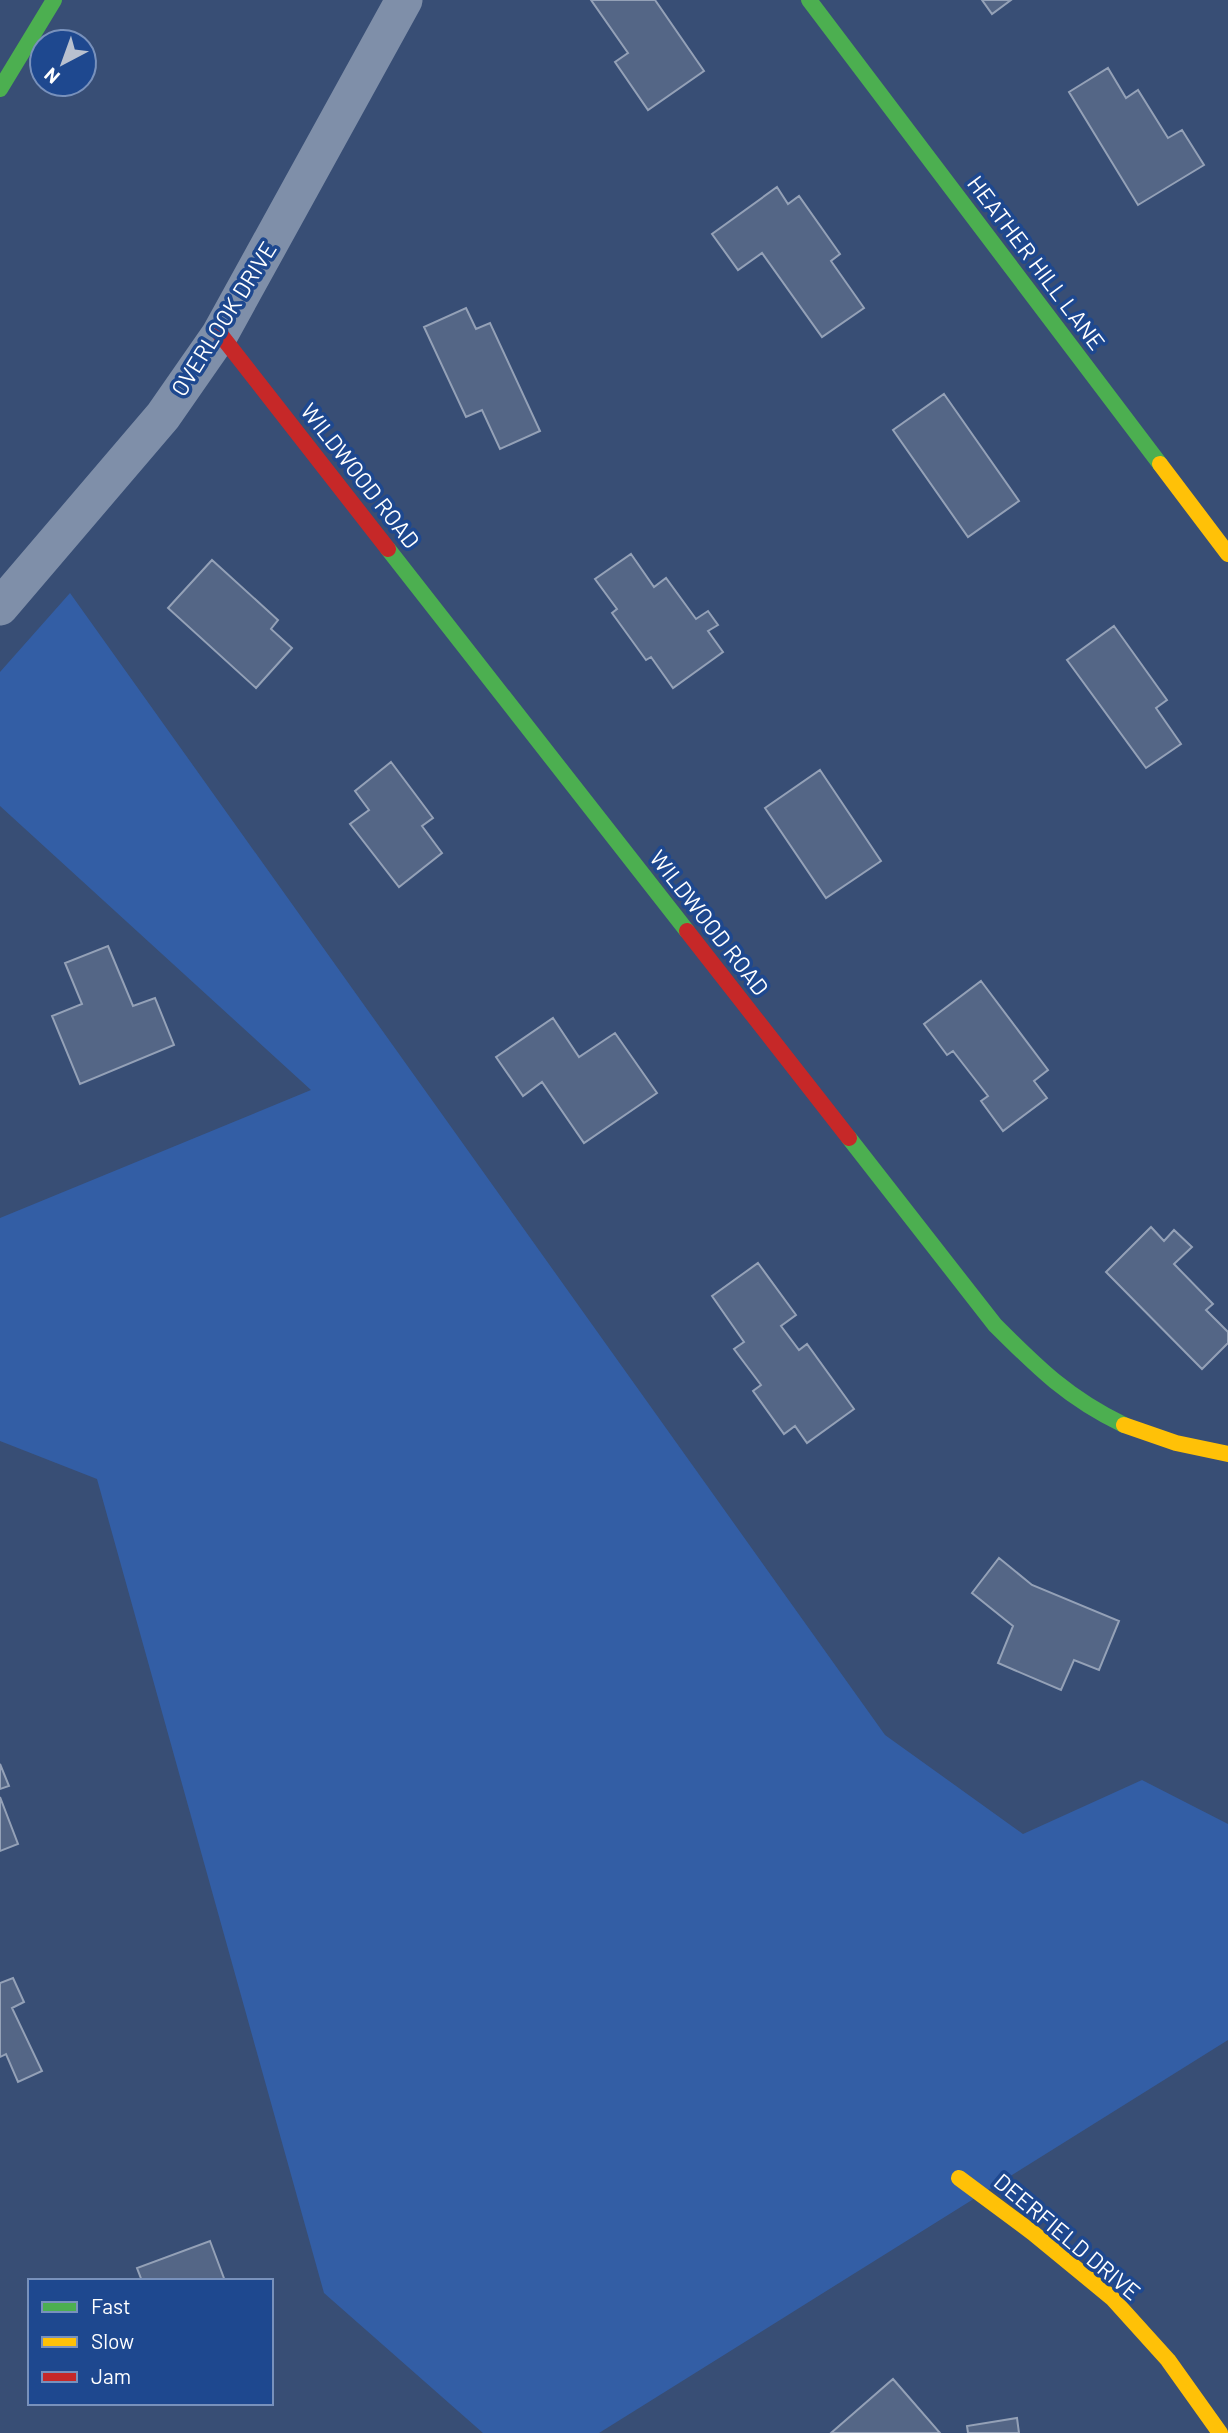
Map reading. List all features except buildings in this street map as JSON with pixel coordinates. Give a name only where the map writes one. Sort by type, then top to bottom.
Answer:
[{"type":"main road","points":[[0,89],[54,0]]},
{"type":"main road","name":"HEATHER HILL LANE","points":[[808,0],[1228,554]]},
{"type":"main road","name":"WILDWOOD ROAD","points":[[220,334],[996,1325],[1039,1370],[1089,1407],[1140,1431],[1193,1449],[1228,1454]]},
{"type":"main road","name":"DEERFIELD DRIVE","points":[[959,2178],[1033,2233],[1112,2298],[1168,2360],[1220,2433]]},
{"type":"street","name":"OVERLOOK DRIVE","points":[[0,607],[163,416],[220,334],[404,0]]},
{"type":"shaded area","points":[[70,593],[885,1735],[1023,1834],[1142,1780],[1228,1824],[1228,2040],[599,2433],[483,2433],[324,2293],[97,1479],[0,1441],[0,1218],[311,1090],[0,806],[0,672]]},
{"type":"traffic: fast","points":[[0,89],[54,0]]},
{"type":"traffic: fast","points":[[809,0],[1160,464]]},
{"type":"traffic: fast","points":[[388,549],[687,931]]},
{"type":"traffic: fast","points":[[849,1138],[995,1325],[1070,1393],[1124,1425]]},
{"type":"traffic: slow","points":[[1160,464],[1228,554]]},
{"type":"traffic: slow","points":[[1124,1425],[1176,1443],[1228,1454]]},
{"type":"traffic: slow","points":[[959,2178],[1033,2233],[1112,2298],[1168,2360],[1220,2433]]},
{"type":"traffic: jam","points":[[220,334],[388,549]]},
{"type":"traffic: jam","points":[[687,931],[849,1138]]}]
